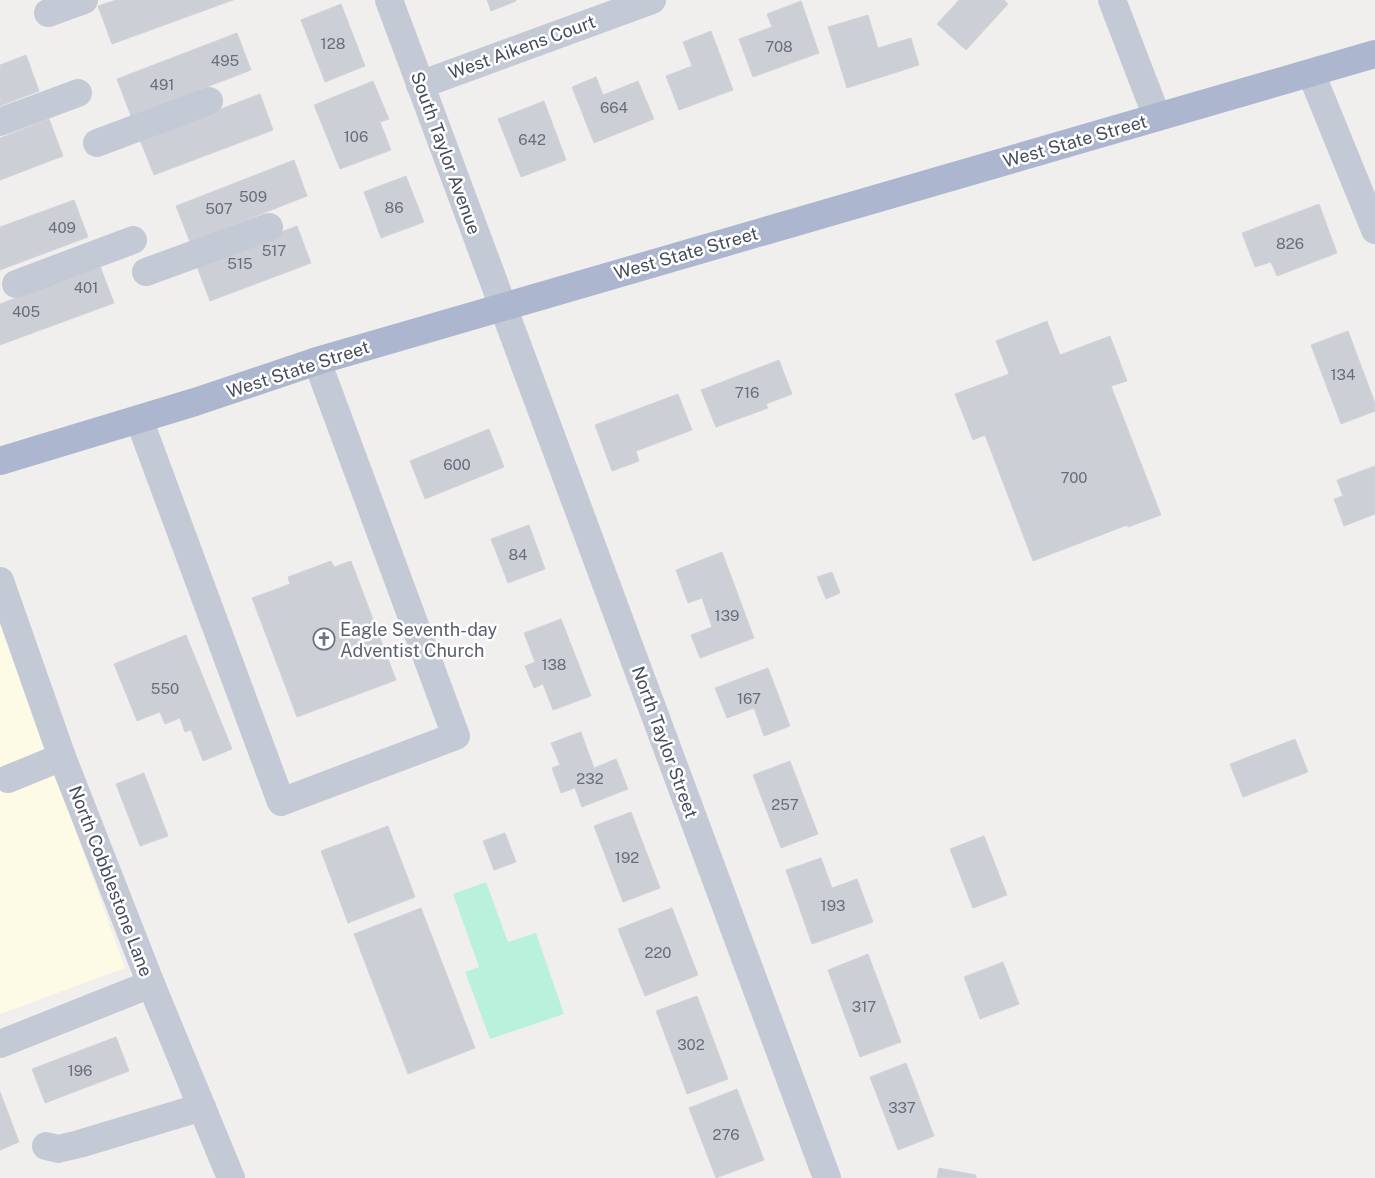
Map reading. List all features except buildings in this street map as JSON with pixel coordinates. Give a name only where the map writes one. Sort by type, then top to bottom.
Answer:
[{"type":"main road","name":"West State Street","points":[[0,460],[139,419],[317,361],[1375,54]]},
{"type":"street","points":[[48,14],[84,0]]},
{"type":"street","name":"South Taylor Avenue","points":[[388,0],[502,307]]},
{"type":"street","name":"West Aikens Court","points":[[420,84],[652,0]]},
{"type":"street","points":[[1112,0],[1157,117]]},
{"type":"street","points":[[1311,73],[1375,230]]},
{"type":"street","points":[[0,122],[78,93]]},
{"type":"street","points":[[97,143],[209,101]]},
{"type":"street","points":[[146,272],[269,227]]},
{"type":"street","points":[[16,284],[133,240]]},
{"type":"street","name":"North Taylor Street","points":[[502,307],[827,1178]]},
{"type":"street","points":[[139,419],[281,802],[456,736],[317,361]]},
{"type":"street","name":"North Cobblestone Lane","points":[[0,581],[62,757],[151,984],[231,1178]]},
{"type":"street","points":[[8,778],[62,757]]},
{"type":"street","points":[[0,1044],[151,984]]},
{"type":"street","points":[[46,1146],[58,1149],[79,1144],[202,1107]]},
{"type":"shaded area","points":[[0,620],[125,968],[0,1014]]},
{"type":"green space","points":[[486,882],[508,942],[536,933],[564,1014],[490,1039],[465,972],[479,967],[453,894]]},
{"type":"place","name":"Eagle Seventh-day Adventist Church","points":[[324,639]]}]
